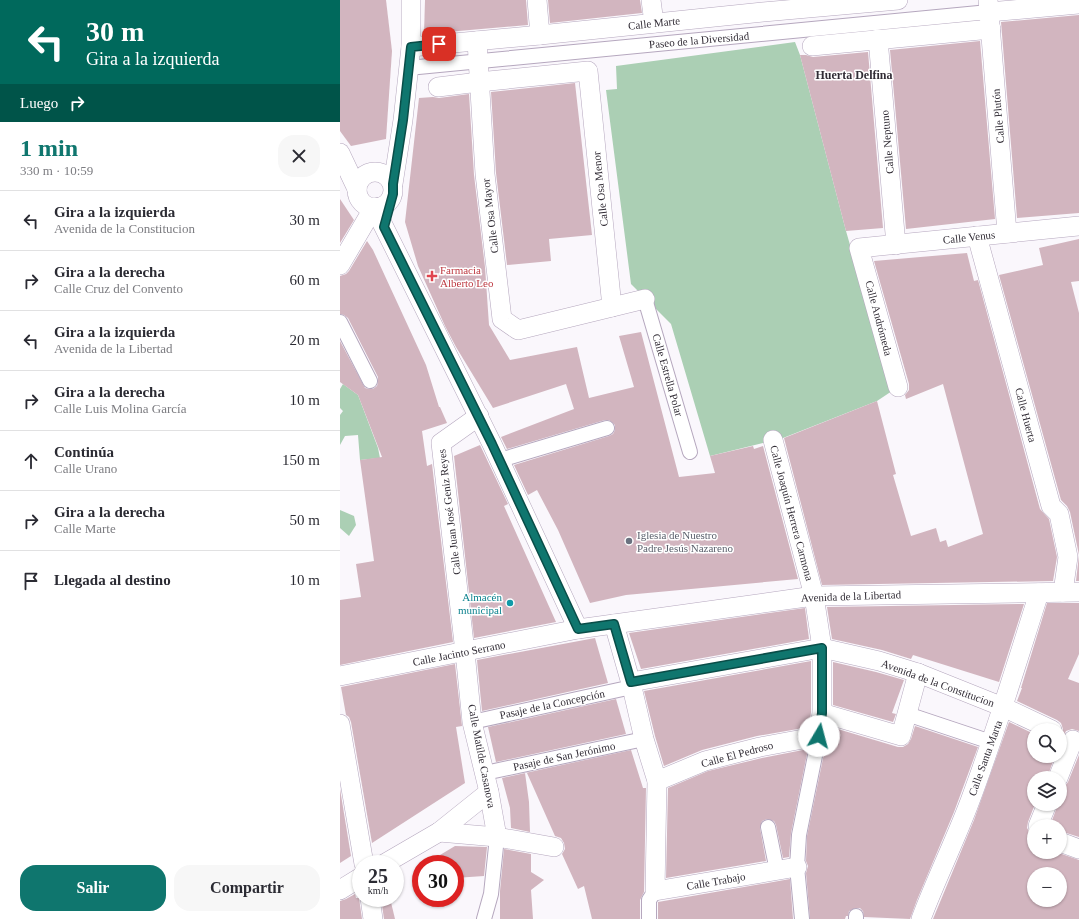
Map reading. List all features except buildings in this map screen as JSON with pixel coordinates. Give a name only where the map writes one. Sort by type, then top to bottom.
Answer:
[{"type":"street","points":[[384,227],[392,191],[403,120],[411,47],[411,0]]},
{"type":"street","points":[[537,0],[540,35]]},
{"type":"street","points":[[651,0],[654,23]]},
{"type":"street","name":"Calle Marte","points":[[411,47],[654,23],[762,6],[898,0]]},
{"type":"street","points":[[812,46],[878,39],[989,14],[1079,4]]},
{"type":"street","name":"Paseo de la Diversidad","points":[[408,68],[989,14]]},
{"type":"street","name":"Calle Plutón","points":[[989,14],[1007,233]]},
{"type":"street","name":"Calle Neptuno","points":[[878,39],[896,245]]},
{"type":"street","name":"Calle Osa Mayor","points":[[477,41],[485,174],[502,319],[518,330],[645,299]]},
{"type":"street","name":"Calle Osa Menor","points":[[479,82],[588,71],[612,307]]},
{"type":"street","points":[[438,87],[479,82]]},
{"type":"street","points":[[357,189],[360,180],[373,173],[398,146]]},
{"type":"street","points":[[341,155],[373,173],[387,176],[392,191],[384,206],[368,206],[360,200],[357,189],[341,155]]},
{"type":"street","points":[[374,207],[479,416],[578,629]]},
{"type":"street","points":[[340,265],[374,207]]},
{"type":"street","name":"Calle Venus","points":[[859,248],[1079,226]]},
{"type":"street","name":"Calle Huerta","points":[[977,236],[1051,506],[1059,514],[1068,557],[1071,592]]},
{"type":"street","name":"Calle Andrómeda","points":[[859,248],[898,387]]},
{"type":"street","name":"Calle Estrella Polar","points":[[645,299],[690,452]]},
{"type":"street","points":[[340,322],[370,381]]},
{"type":"street","name":"Calle Juan José Geniz Reyes","points":[[465,652],[441,443],[479,416]]},
{"type":"street","points":[[500,460],[607,428]]},
{"type":"street","name":"Calle Joaquín Herrera Carmona","points":[[773,440],[814,596],[822,648],[822,713],[819,736],[799,834],[797,867],[802,919]]},
{"type":"street","name":"Avenida de la Libertad","points":[[578,629],[814,596],[1071,592]]},
{"type":"street","name":"Calle Santa Marta","points":[[921,919],[933,887],[970,802],[1004,707],[1039,593]]},
{"type":"street","points":[[614,624],[631,684],[644,739],[657,780],[655,892],[649,900],[649,919]]},
{"type":"street","name":"Calle Jacinto Serrano","points":[[340,676],[578,629]]},
{"type":"street","name":"Avenida de la Constitucion","points":[[631,684],[822,648],[879,661],[918,673],[1004,707],[1037,723]]},
{"type":"street","name":"Calle Matilde Casanova","points":[[465,652],[472,722],[485,773],[497,837],[491,894],[484,919]]},
{"type":"street","points":[[822,713],[901,736],[918,673]]},
{"type":"street","name":"Pasaje de la Concepción","points":[[472,722],[631,684]]},
{"type":"street","points":[[907,714],[991,742]]},
{"type":"street","points":[[340,724],[362,855]]},
{"type":"street","name":"Calle El Pedroso","points":[[657,780],[705,761],[760,747],[819,736]]},
{"type":"street","name":"Pasaje de San Jerónimo","points":[[485,773],[644,739]]},
{"type":"street","points":[[1060,771],[1071,739]]},
{"type":"street","points":[[399,855],[439,832],[489,792]]},
{"type":"street","points":[[768,827],[777,871]]},
{"type":"street","points":[[439,832],[497,837],[554,847]]},
{"type":"street","points":[[1067,844],[1079,848]]},
{"type":"street","name":"Calle Trabajo","points":[[655,892],[797,867]]},
{"type":"street","points":[[340,890],[352,883]]},
{"type":"street","points":[[371,907],[373,919]]},
{"type":"green space","points":[[795,42],[800,55],[846,231],[892,391],[877,401],[783,438],[710,456],[671,324],[631,284],[606,90],[617,89],[616,66]]},
{"type":"green space","points":[[343,384],[358,395],[378,448],[380,458],[360,460],[358,435],[345,436],[340,445],[340,415],[343,411],[340,408],[340,389]]},
{"type":"green space","points":[[340,510],[354,516],[356,525],[349,536],[340,528]]},
{"type":"place","name":"Farmacia Alberto Leo","points":[[432,276]]},
{"type":"place","name":"Iglesia de Nuestro Padre Jesús Nazareno","points":[[629,541]]},
{"type":"place","name":"Almacén municipal","points":[[510,603]]},
{"type":"district","name":"Huerta Delfina","points":[[854,75]]},
{"type":"route","points":[[439,44],[411,47],[403,120],[393,184],[393,194],[384,227],[492,444],[578,629],[614,624],[631,682],[822,648],[822,713],[819,736]]}]
